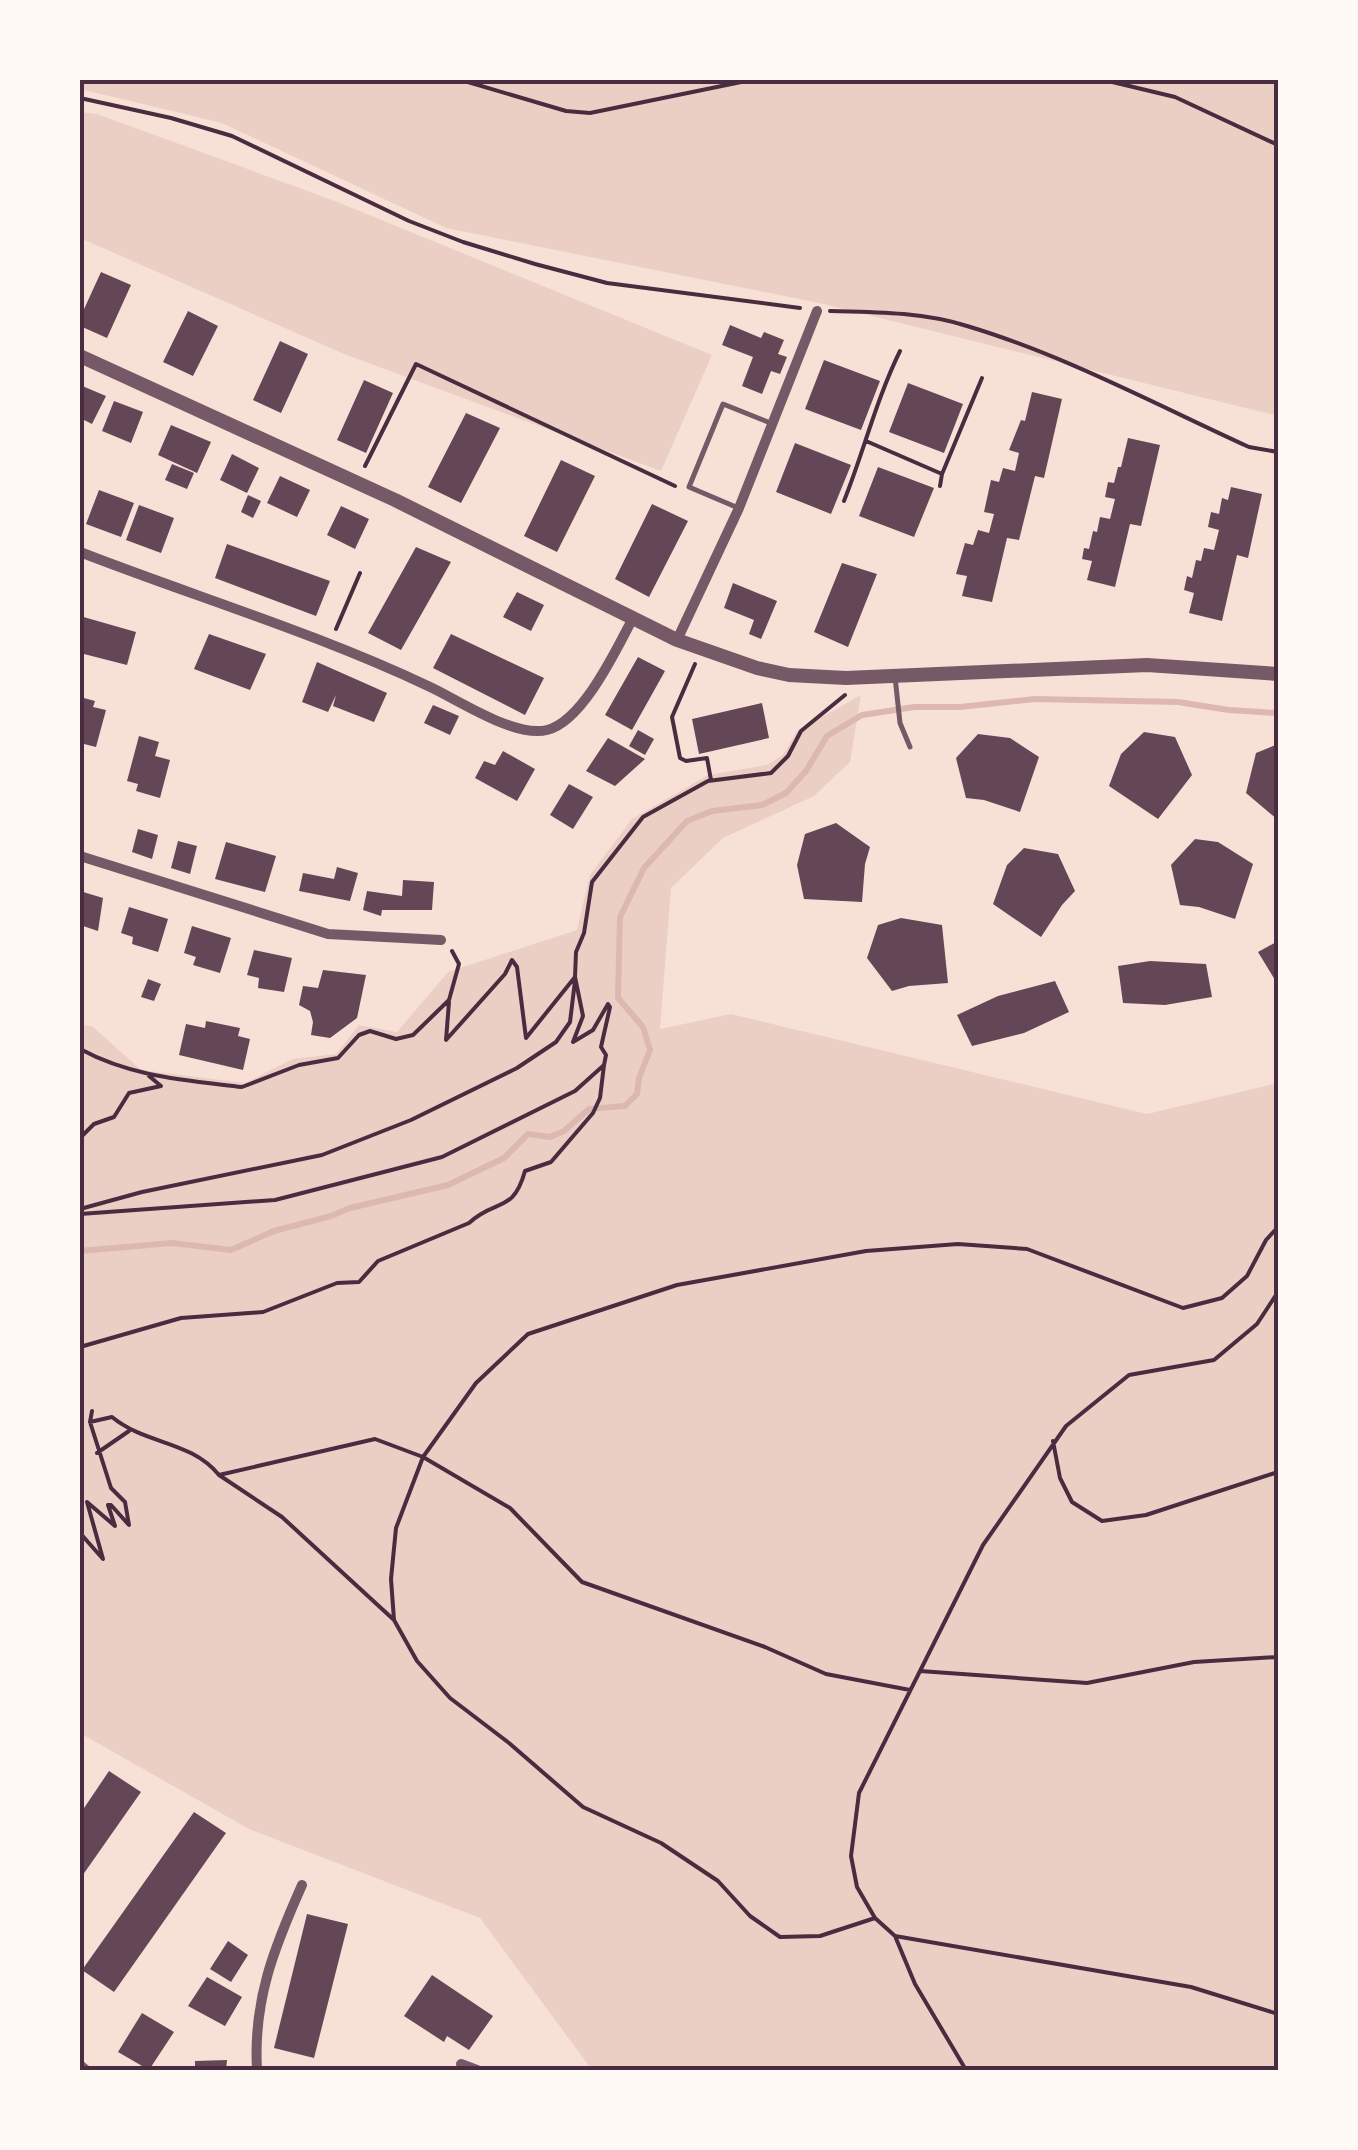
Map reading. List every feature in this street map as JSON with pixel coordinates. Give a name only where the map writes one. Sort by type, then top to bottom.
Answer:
[{"type":"street","points":[[677,640],[739,508],[816,310]]},
{"type":"street","points":[[80,356],[395,500],[718,658],[790,675],[846,678],[1147,665],[1278,674]]},
{"type":"street","points":[[80,552],[329,644],[523,732],[558,726],[574,714],[633,618]]},
{"type":"street","points":[[80,856],[328,934],[441,940]]},
{"type":"street","points":[[258,2070],[255,2034],[268,1962],[302,1885]]},
{"type":"street","points":[[80,2064],[86,2070]]},
{"type":"street","points":[[460,2064],[477,2070]]},
{"type":"lane","points":[[739,508],[690,488],[723,404],[773,424]]},
{"type":"lane","points":[[895,676],[900,723],[910,747]]},
{"type":"path","points":[[461,80],[566,112],[590,113],[751,80]]},
{"type":"path","points":[[1104,80],[1174,97],[1278,145]]},
{"type":"path","points":[[80,98],[232,136],[408,221],[535,264],[607,282],[816,310],[898,313],[966,325],[1065,364],[1250,447],[1278,452]]},
{"type":"path","points":[[844,501],[900,351]]},
{"type":"path","points":[[363,471],[416,364],[667,483],[690,488]]},
{"type":"path","points":[[940,486],[982,378]]},
{"type":"path","points":[[866,442],[942,474]]},
{"type":"path","points":[[329,644],[360,574]]},
{"type":"path","points":[[696,662],[672,717],[680,758],[707,758],[711,780]]},
{"type":"path","points":[[80,1212],[142,1192],[322,1155],[411,1120],[516,1068],[556,1042],[570,1022],[576,952],[584,933],[592,882],[643,817],[711,780],[771,773],[788,756],[800,731],[845,696],[845,692]]},
{"type":"path","points":[[441,940],[459,964],[449,1000],[446,1040],[505,974],[512,960],[517,967],[526,1038],[575,976]]},
{"type":"path","points":[[80,1347],[181,1318],[263,1312],[336,1282],[359,1282],[378,1262],[469,1223],[481,1212],[507,1204],[520,1190],[525,1171],[551,1162],[593,1113],[600,1098],[606,1056],[601,1046],[610,1007],[608,1004],[592,1030],[573,1042],[584,1016],[575,976]]},
{"type":"path","points":[[80,1049],[112,1066],[148,1076],[242,1087],[298,1064],[338,1058],[359,1035],[370,1031],[396,1039],[413,1035],[449,1000]]},
{"type":"path","points":[[80,1212],[275,1200],[442,1158],[576,1091],[604,1066]]},
{"type":"path","points":[[80,1138],[94,1124],[114,1118],[129,1094],[161,1086],[148,1076]]},
{"type":"path","points":[[394,1620],[390,1579],[396,1528],[423,1457],[476,1383],[528,1334],[677,1284],[866,1252],[958,1244],[1027,1249],[1183,1308],[1222,1298],[1247,1276],[1266,1240],[1278,1227]]},
{"type":"path","points":[[966,2070],[916,1984],[895,1936],[875,1918],[857,1887],[851,1856],[858,1794],[982,1545],[1066,1426],[1129,1375],[1214,1360],[1257,1324],[1278,1292]]},
{"type":"path","points":[[80,1533],[103,1559],[87,1502],[114,1526],[108,1504],[111,1505],[129,1525],[125,1502],[111,1488],[98,1453],[90,1422],[92,1412]]},
{"type":"path","points":[[90,1422],[112,1417],[130,1431],[175,1443],[206,1460],[219,1475],[282,1517],[394,1620],[416,1662],[450,1698],[510,1742],[583,1807],[661,1843],[718,1880],[750,1916],[780,1938],[820,1936],[875,1918]]},
{"type":"path","points":[[98,1453],[130,1431]]},
{"type":"path","points":[[219,1475],[374,1440],[423,1457],[510,1508],[582,1582],[765,1647],[826,1674],[910,1690]]},
{"type":"path","points":[[1054,1442],[1060,1478],[1072,1502],[1102,1521],[1146,1515],[1278,1472]]},
{"type":"path","points":[[920,1671],[1087,1683],[1194,1662],[1278,1656]]},
{"type":"path","points":[[895,1936],[1191,1988],[1278,2014]]},
{"type":"shaded area","points":[[80,80],[1278,80],[1278,416],[819,303],[446,228],[222,123],[80,89]]},
{"type":"shaded area","points":[[80,112],[97,114],[335,201],[712,355],[661,471],[344,354],[80,238]]},
{"type":"shaded area","points":[[861,695],[850,762],[814,796],[723,838],[671,888],[660,1029],[731,1014],[1147,1114],[1278,1083],[1278,2070],[592,2070],[480,1918],[249,1829],[80,1733],[80,1025],[92,1026],[141,1070],[245,1083],[293,1059],[336,1054],[359,1025],[397,1032],[448,972],[577,930],[590,875],[632,819],[708,775],[767,765],[783,755],[797,731]]},
{"type":"building","points":[[101,272],[131,285],[107,338],[80,326]]},
{"type":"building","points":[[188,311],[218,326],[193,376],[163,362]]},
{"type":"building","points":[[730,325],[761,338],[764,332],[784,340],[778,354],[787,357],[780,374],[771,371],[762,394],[742,386],[753,357],[722,345]]},
{"type":"building","points":[[280,341],[308,354],[281,413],[253,400]]},
{"type":"building","points":[[824,360],[880,381],[861,430],[805,409]]},
{"type":"building","points":[[364,380],[393,393],[366,453],[337,440]]},
{"type":"building","points":[[908,383],[963,404],[944,453],[889,432]]},
{"type":"building","points":[[80,385],[106,396],[92,424],[80,418]]},
{"type":"building","points":[[1032,392],[1062,399],[1044,478],[1035,476],[1019,540],[1007,538],[992,602],[962,596],[967,576],[956,574],[965,543],[973,545],[978,530],[989,533],[994,514],[984,512],[991,480],[999,482],[1003,468],[1015,471],[1019,453],[1009,450],[1021,420],[1025,421]]},
{"type":"building","points":[[114,401],[143,412],[131,443],[102,431]]},
{"type":"building","points":[[466,413],[500,428],[461,503],[428,487]]},
{"type":"building","points":[[171,425],[211,442],[197,473],[158,455]]},
{"type":"building","points":[[1128,438],[1160,445],[1141,526],[1130,524],[1115,587],[1087,580],[1092,561],[1082,559],[1093,531],[1097,532],[1100,517],[1110,519],[1115,499],[1105,497],[1108,482],[1114,483]]},
{"type":"building","points":[[795,443],[851,465],[831,514],[776,492]]},
{"type":"building","points":[[232,454],[259,468],[247,493],[220,480]]},
{"type":"building","points":[[561,460],[595,476],[557,552],[524,536]]},
{"type":"building","points":[[172,464],[194,473],[187,489],[165,480]]},
{"type":"building","points":[[878,467],[934,488],[914,537],[859,516]]},
{"type":"building","points":[[280,476],[310,490],[297,517],[267,503]]},
{"type":"building","points":[[1231,487],[1262,494],[1248,558],[1237,555],[1222,621],[1189,613],[1194,593],[1184,590],[1187,576],[1192,578],[1204,548],[1214,550],[1219,530],[1208,527],[1211,512],[1219,514],[1222,498],[1228,500]]},
{"type":"building","points":[[99,490],[134,503],[121,537],[86,524]]},
{"type":"building","points":[[248,495],[261,501],[253,518],[241,512]]},
{"type":"building","points":[[652,504],[688,521],[649,597],[615,579]]},
{"type":"building","points":[[139,505],[174,518],[161,553],[126,540]]},
{"type":"building","points":[[341,506],[369,519],[355,549],[327,535]]},
{"type":"building","points":[[227,544],[330,581],[316,616],[215,578]]},
{"type":"building","points":[[416,547],[451,562],[401,650],[368,633]]},
{"type":"building","points":[[842,563],[877,574],[848,647],[814,632]]},
{"type":"building","points":[[733,583],[777,601],[761,639],[749,634],[754,620],[724,608]]},
{"type":"building","points":[[517,592],[544,605],[531,631],[503,617]]},
{"type":"building","points":[[80,616],[136,632],[127,665],[80,653]]},
{"type":"building","points":[[209,634],[266,654],[250,690],[194,669]]},
{"type":"building","points":[[451,634],[544,678],[525,715],[433,668]]},
{"type":"building","points":[[638,657],[665,671],[632,730],[605,715]]},
{"type":"building","points":[[317,662],[387,693],[374,722],[333,706],[336,695],[328,712],[302,702]]},
{"type":"building","points":[[80,697],[95,701],[93,707],[106,710],[96,747],[80,743]]},
{"type":"building","points":[[762,703],[769,738],[699,754],[692,719]]},
{"type":"building","points":[[433,705],[459,716],[450,735],[424,723]]},
{"type":"building","points":[[638,730],[654,739],[645,755],[629,746]]},
{"type":"building","points":[[1144,732],[1175,737],[1192,775],[1158,819],[1109,786],[1121,754]]},
{"type":"building","points":[[978,734],[1010,738],[1039,757],[1020,812],[966,798],[956,758]]},
{"type":"building","points":[[139,736],[159,742],[155,756],[170,760],[160,798],[136,791],[138,784],[127,781]]},
{"type":"building","points":[[608,738],[645,759],[615,786],[586,771]]},
{"type":"building","points":[[1278,744],[1278,820],[1246,793],[1256,753]]},
{"type":"building","points":[[503,751],[535,769],[517,801],[475,778],[484,761],[495,765]]},
{"type":"building","points":[[569,784],[593,797],[573,829],[550,815]]},
{"type":"building","points":[[836,823],[870,847],[862,902],[804,899],[797,865],[805,834]]},
{"type":"building","points":[[138,829],[158,835],[152,859],[132,852]]},
{"type":"building","points":[[1195,839],[1218,842],[1253,864],[1235,919],[1180,905],[1171,865]]},
{"type":"building","points":[[178,841],[197,846],[190,874],[171,868]]},
{"type":"building","points":[[226,842],[276,856],[265,892],[215,879]]},
{"type":"building","points":[[1024,848],[1058,854],[1075,891],[1041,937],[993,904],[1007,865]]},
{"type":"building","points":[[337,867],[358,873],[350,901],[299,891],[303,873],[334,879]]},
{"type":"building","points":[[403,880],[434,882],[432,910],[382,910],[381,916],[363,910],[367,891],[402,896]]},
{"type":"building","points":[[80,891],[103,898],[98,931],[80,925]]},
{"type":"building","points":[[129,907],[168,919],[158,952],[132,944],[133,937],[121,933]]},
{"type":"building","points":[[901,918],[942,925],[948,983],[892,991],[867,958],[878,925]]},
{"type":"building","points":[[192,926],[231,938],[220,973],[193,965],[196,957],[184,953]]},
{"type":"building","points":[[1278,941],[1278,985],[1258,952]]},
{"type":"building","points":[[254,950],[292,958],[284,992],[258,988],[259,978],[247,975]]},
{"type":"building","points":[[1150,961],[1206,964],[1212,997],[1165,1005],[1123,1003],[1118,966]]},
{"type":"building","points":[[323,970],[366,975],[357,1018],[330,1038],[311,1035],[310,1011],[299,1005],[303,986],[318,988]]},
{"type":"building","points":[[148,979],[161,984],[154,1001],[141,997]]},
{"type":"building","points":[[1055,981],[1069,1012],[1024,1033],[972,1046],[957,1015],[998,996]]},
{"type":"building","points":[[206,1021],[240,1028],[238,1036],[250,1039],[243,1070],[179,1055],[186,1024],[205,1028]]},
{"type":"building","points":[[109,1771],[141,1792],[80,1879],[80,1814]]},
{"type":"building","points":[[194,1812],[226,1833],[114,1992],[82,1970]]},
{"type":"building","points":[[307,1914],[348,1924],[314,2058],[274,2048]]},
{"type":"building","points":[[228,1941],[248,1955],[231,1982],[210,1969]]},
{"type":"building","points":[[432,1975],[493,2016],[469,2050],[447,2036],[444,2042],[404,2016]]},
{"type":"building","points":[[207,1977],[242,1997],[225,2026],[188,2006]]},
{"type":"building","points":[[142,2013],[174,2032],[149,2070],[118,2052]]},
{"type":"building","points":[[227,2060],[226,2070],[195,2070],[195,2061]]},
{"type":"waterway","points":[[80,1251],[172,1243],[231,1250],[274,1231],[350,1208],[448,1185],[504,1158],[528,1134],[550,1137],[564,1131],[589,1109],[625,1106],[637,1094],[650,1050],[643,1027],[618,998],[620,917],[644,868],[687,821],[712,811],[762,805],[786,793],[806,771],[827,736],[862,715],[914,707],[960,707],[1035,699],[1178,702],[1278,713]]}]
